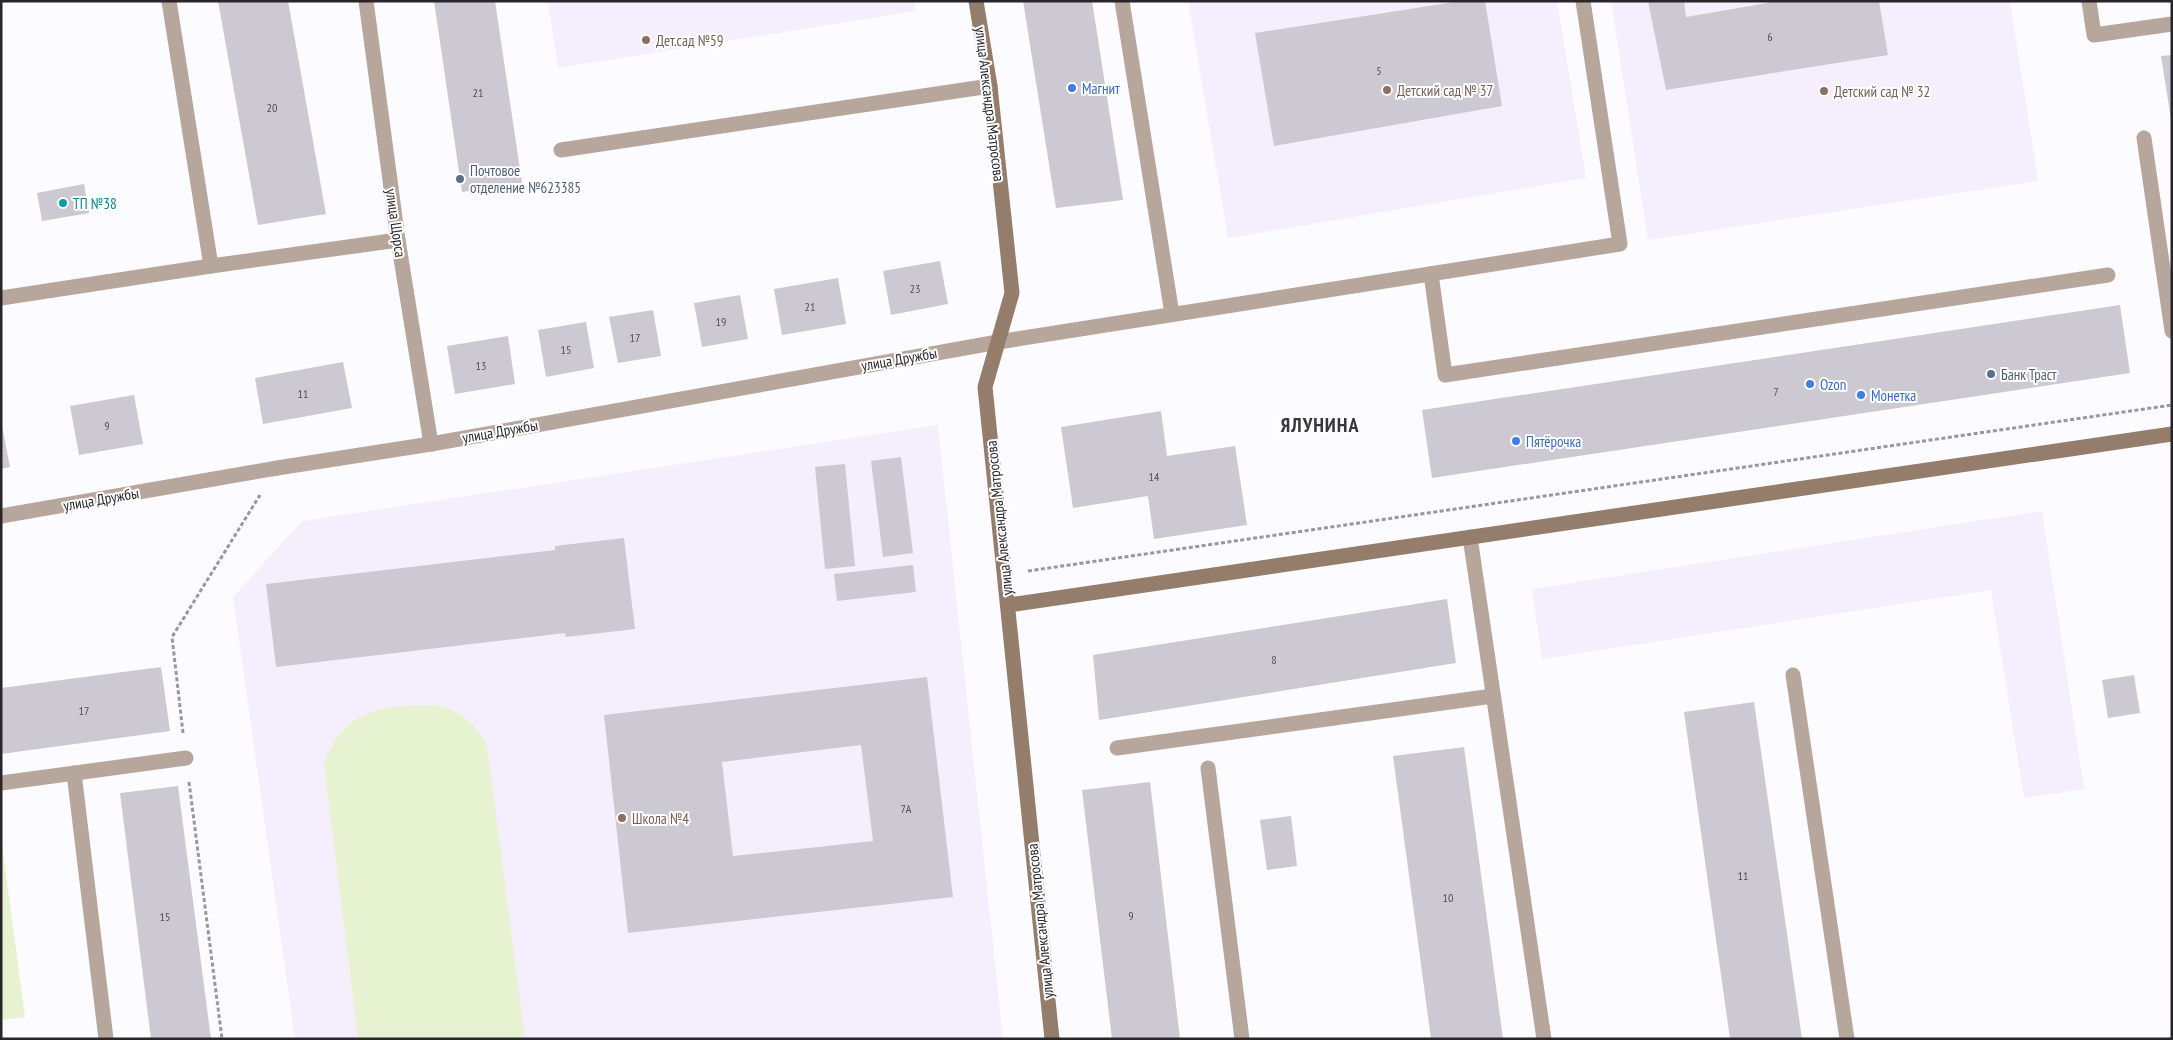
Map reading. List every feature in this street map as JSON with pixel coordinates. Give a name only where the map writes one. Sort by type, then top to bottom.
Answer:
[{"type":"street","points":[[169,1],[211,266]]},
{"type":"street","name":"улица Щорса","points":[[366,1],[398,240],[431,444]]},
{"type":"street","name":"улица Александра Матросова","points":[[976,1],[990,86],[1012,294],[985,386],[1006,574],[1052,1039]]},
{"type":"street","points":[[1122,1],[1172,314]]},
{"type":"street","name":"улица Дружбы","points":[[1,516],[277,468],[431,444],[998,342],[1620,244],[1583,1]]},
{"type":"street","points":[[2089,1],[2094,35],[2172,24]]},
{"type":"street","points":[[561,150],[990,86]]},
{"type":"street","points":[[2144,138],[2172,331]]},
{"type":"street","points":[[1,298],[398,240]]},
{"type":"street","points":[[1431,274],[1445,375],[2108,275]]},
{"type":"street","points":[[1009,605],[2172,434]]},
{"type":"street","points":[[1470,537],[1544,1039]]},
{"type":"street","points":[[1793,675],[1847,1039]]},
{"type":"street","points":[[1117,748],[1493,696]]},
{"type":"street","points":[[1,782],[186,758]]},
{"type":"street","points":[[1208,768],[1242,1039]]},
{"type":"street","points":[[74,773],[106,1039]]},
{"type":"path","points":[[1006,574],[2172,405]]},
{"type":"path","points":[[222,1039],[172,637],[277,468]]},
{"type":"shaded area","name":"Дет.сад №59","points":[[548,1],[914,1],[916,11],[558,68]]},
{"type":"shaded area","name":"Детский сад № 37","points":[[1188,1],[1557,1],[1586,178],[1228,238]]},
{"type":"shaded area","name":"Детский сад № 32","points":[[1611,1],[2010,1],[2038,181],[1648,240]]},
{"type":"shaded area","name":"Школа №4","points":[[938,425],[1003,1039],[295,1039],[233,597],[302,521]]},
{"type":"shaded area","points":[[2042,511],[2084,789],[2024,798],[1991,590],[1542,659],[1532,589]]},
{"type":"green space","points":[[435,705],[444,707],[466,719],[477,730],[487,745],[524,1031],[523,1039],[358,1039],[324,764],[332,745],[342,731],[354,721],[367,714],[382,709]]},
{"type":"green space","points":[[1,837],[25,1017],[1,1020]]},
{"type":"building","points":[[218,1],[288,1],[326,214],[258,225]]},
{"type":"building","points":[[434,1],[495,1],[522,183],[462,192]]},
{"type":"building","points":[[1023,1],[1092,1],[1123,200],[1056,208]]},
{"type":"building","points":[[1461,1],[1485,1],[1502,106],[1274,146],[1255,33]]},
{"type":"building","points":[[1648,1],[1684,1],[1686,17],[1779,1],[1879,1],[1888,55],[1666,90]]},
{"type":"building","points":[[2172,55],[2172,118],[2171,119],[2161,56]]},
{"type":"building","name":"ТП №38","points":[[84,184],[89,213],[42,221],[37,193]]},
{"type":"building","points":[[940,261],[948,304],[891,315],[883,271]]},
{"type":"building","points":[[838,278],[846,324],[782,335],[774,289]]},
{"type":"building","points":[[740,295],[748,339],[702,347],[694,303]]},
{"type":"building","points":[[2120,305],[2130,373],[1432,478],[1422,410]]},
{"type":"building","points":[[653,310],[661,356],[618,363],[609,317]]},
{"type":"building","points":[[586,322],[594,368],[546,377],[538,330]]},
{"type":"building","points":[[508,336],[515,384],[455,394],[447,346]]},
{"type":"building","points":[[343,362],[352,408],[263,424],[255,378]]},
{"type":"building","points":[[134,395],[143,444],[79,455],[70,406]]},
{"type":"building","points":[[1161,411],[1167,456],[1235,446],[1247,525],[1154,539],[1148,496],[1073,508],[1061,427]]},
{"type":"building","points":[[1,421],[10,467],[1,469]]},
{"type":"building","points":[[901,457],[913,553],[883,557],[871,461]]},
{"type":"building","points":[[845,464],[855,566],[825,569],[815,467]]},
{"type":"building","points":[[624,538],[635,629],[566,637],[565,633],[276,667],[266,584],[555,550],[555,546]]},
{"type":"building","points":[[913,565],[916,592],[837,601],[834,574]]},
{"type":"building","points":[[1447,599],[1456,663],[1099,720],[1093,655]]},
{"type":"building","points":[[161,667],[170,731],[1,754],[1,688]]},
{"type":"building","points":[[2134,675],[2140,713],[2108,718],[2102,680]]},
{"type":"building","points":[[927,677],[953,897],[628,933],[604,715]],"holes":[[[861,745],[873,841],[733,856],[722,762]]]},
{"type":"building","points":[[1754,702],[1802,1039],[1730,1039],[1684,712]]},
{"type":"building","points":[[1464,747],[1503,1039],[1431,1039],[1393,756]]},
{"type":"building","points":[[1150,782],[1180,1039],[1112,1039],[1082,790]]},
{"type":"building","points":[[178,786],[211,1039],[151,1039],[120,793]]},
{"type":"building","points":[[1291,816],[1297,866],[1267,870],[1260,820]]},
{"type":"place","name":"Дет.сад №59","points":[[646,40]]},
{"type":"place","name":"Магнит","points":[[1072,88]]},
{"type":"place","name":"Детский сад № 37","points":[[1387,90]]},
{"type":"place","name":"Детский сад № 32","points":[[1824,91]]},
{"type":"place","name":"Почтовое отделение №623385","points":[[460,179]]},
{"type":"place","name":"ТП №38","points":[[63,203]]},
{"type":"place","name":"Банк Траст","points":[[1991,374]]},
{"type":"place","name":"Ozon","points":[[1810,384]]},
{"type":"place","name":"Монетка","points":[[1861,395]]},
{"type":"place","name":"Пятёрочка","points":[[1516,441]]},
{"type":"place","name":"Школа №4","points":[[622,818]]},
{"type":"district","name":"ЯЛУНИНА","points":[[1320,425]]}]
